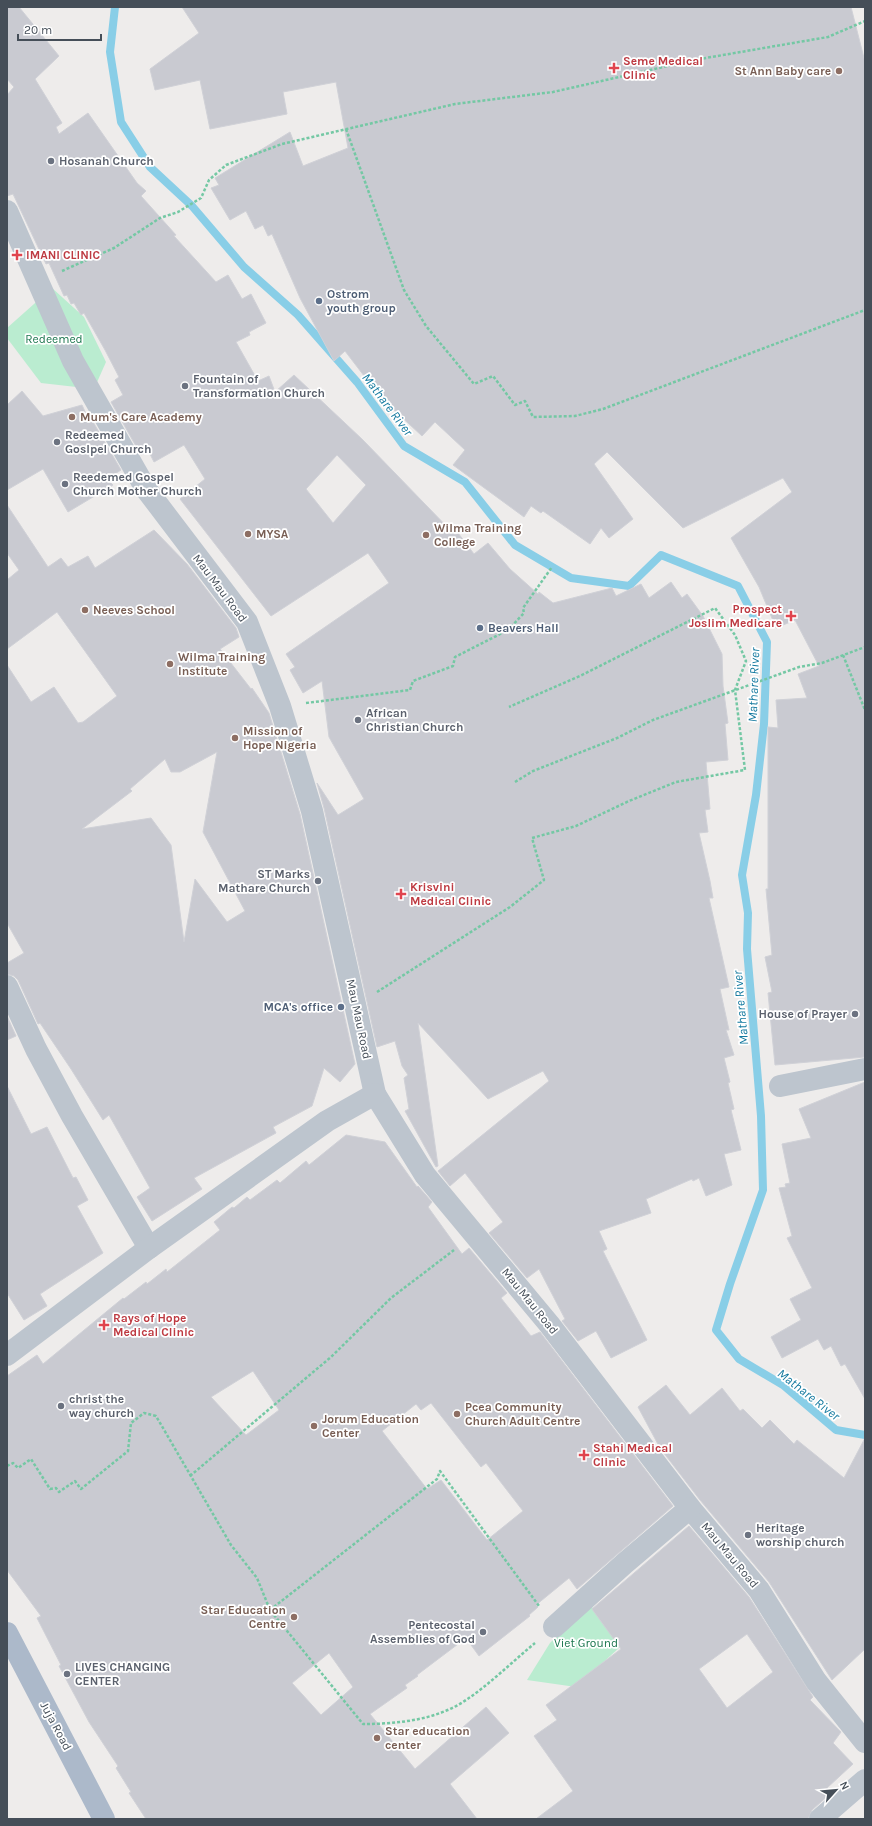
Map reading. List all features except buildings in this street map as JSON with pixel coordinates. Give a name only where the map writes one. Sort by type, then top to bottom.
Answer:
[{"type":"main road","name":"Juja Road","points":[[7,1633],[104,1819]]},
{"type":"street","name":"Mau Mau Road","points":[[7,211],[73,361],[146,489],[247,622],[280,706],[312,811],[375,1094],[424,1175],[549,1324],[690,1508],[759,1590],[816,1681],[865,1742]]},
{"type":"street","points":[[7,986],[36,1049],[72,1116],[149,1248]]},
{"type":"street","points":[[780,1086],[865,1069]]},
{"type":"street","points":[[7,1355],[149,1248],[327,1121],[375,1094]]},
{"type":"street","points":[[554,1627],[625,1563],[690,1508]]},
{"type":"street","points":[[820,1819],[865,1780]]},
{"type":"path","points":[[36,277],[66,270],[114,248],[160,218],[178,212],[200,198],[209,180],[226,165],[282,144],[455,104],[553,92],[694,60],[828,37],[865,21]]},
{"type":"path","points":[[346,129],[404,290],[426,326],[474,384],[493,376],[516,405],[525,401],[533,417],[575,416],[603,409],[865,310]]},
{"type":"path","points":[[280,706],[410,690],[413,681],[453,666],[456,656],[508,630],[524,613],[524,608],[552,567]]},
{"type":"path","points":[[356,1004],[370,997],[498,915],[544,880],[532,838],[576,826],[629,801],[676,782],[744,770],[734,690],[746,661],[735,635],[715,608],[582,675],[509,707]]},
{"type":"path","points":[[515,782],[533,771],[617,738],[653,720],[799,667],[822,663],[865,647]]},
{"type":"path","points":[[843,655],[865,710]]},
{"type":"path","points":[[190,1476],[331,1357],[391,1298],[475,1234]]},
{"type":"path","points":[[7,1466],[13,1463],[18,1468],[31,1459],[50,1489],[56,1488],[59,1492],[74,1481],[81,1489],[128,1451],[131,1423],[144,1413],[156,1416],[231,1545],[257,1578],[270,1610],[363,1724],[392,1724],[434,1715],[466,1700],[554,1627],[440,1471],[437,1478],[270,1610]]},
{"type":"green space","name":"Redeemed","points":[[52,288],[84,317],[106,362],[94,389],[41,383],[7,338],[7,328]]},
{"type":"green space","name":"Viet Ground","points":[[590,1604],[620,1647],[576,1687],[527,1680],[550,1643]]},
{"type":"waterway","name":"Mathare River","points":[[115,7],[110,52],[121,122],[150,167],[192,206],[244,267],[298,315],[357,382],[404,446],[465,482],[515,545],[571,578],[629,586],[661,555],[738,586],[767,642],[764,724],[756,795],[742,875],[748,913],[747,949],[761,1116],[763,1190],[730,1284],[716,1330],[739,1359],[783,1385],[836,1430],[865,1435]]},
{"type":"place","name":"Seme Medical Clinic","points":[[614,68]]},
{"type":"place","name":"St Ann Baby care","points":[[839,71]]},
{"type":"place","name":"Hosanah Church","points":[[51,161]]},
{"type":"place","name":"IMANI CLINIC","points":[[17,255]]},
{"type":"place","name":"Ostrom youth group","points":[[319,301]]},
{"type":"place","name":"Fountain of Transformation Church","points":[[185,386]]},
{"type":"place","name":"Mum's Care Academy","points":[[72,417]]},
{"type":"place","name":"Redeemed Goslpel Church","points":[[57,442]]},
{"type":"place","name":"Reedemed Gospel Church Mother Church","points":[[65,484]]},
{"type":"place","name":"MYSA","points":[[248,534]]},
{"type":"place","name":"Wilma Training College","points":[[426,535]]},
{"type":"place","name":"Neeves School","points":[[85,610]]},
{"type":"place","name":"Prospect Joslim Medicare","points":[[791,616]]},
{"type":"place","name":"Beavers Hall","points":[[480,628]]},
{"type":"place","name":"Wilma Training Institute","points":[[170,664]]},
{"type":"place","name":"African Christian Church","points":[[358,720]]},
{"type":"place","name":"Mission of Hope Nigeria","points":[[235,738]]},
{"type":"place","name":"ST Marks Mathare Church","points":[[318,881]]},
{"type":"place","name":"Krisvini Medical Clinic","points":[[401,894]]},
{"type":"place","name":"MCA's office","points":[[341,1007]]},
{"type":"place","name":"House of Prayer","points":[[855,1014]]},
{"type":"place","name":"Rays of Hope Medical Clinic","points":[[104,1325]]},
{"type":"place","name":"christ the way church","points":[[61,1406]]},
{"type":"place","name":"Pcea Community Church Adult Centre","points":[[457,1414]]},
{"type":"place","name":"Jorum Education Center","points":[[314,1426]]},
{"type":"place","name":"Stahi Medical Clinic","points":[[584,1455]]},
{"type":"place","name":"Heritage worship church","points":[[748,1535]]},
{"type":"place","name":"Star Education Centre","points":[[294,1617]]},
{"type":"place","name":"Pentecostal Assemblies of God","points":[[483,1632]]},
{"type":"place","name":"LIVES CHANGING CENTER","points":[[67,1674]]},
{"type":"place","name":"Star education center","points":[[377,1738]]}]
